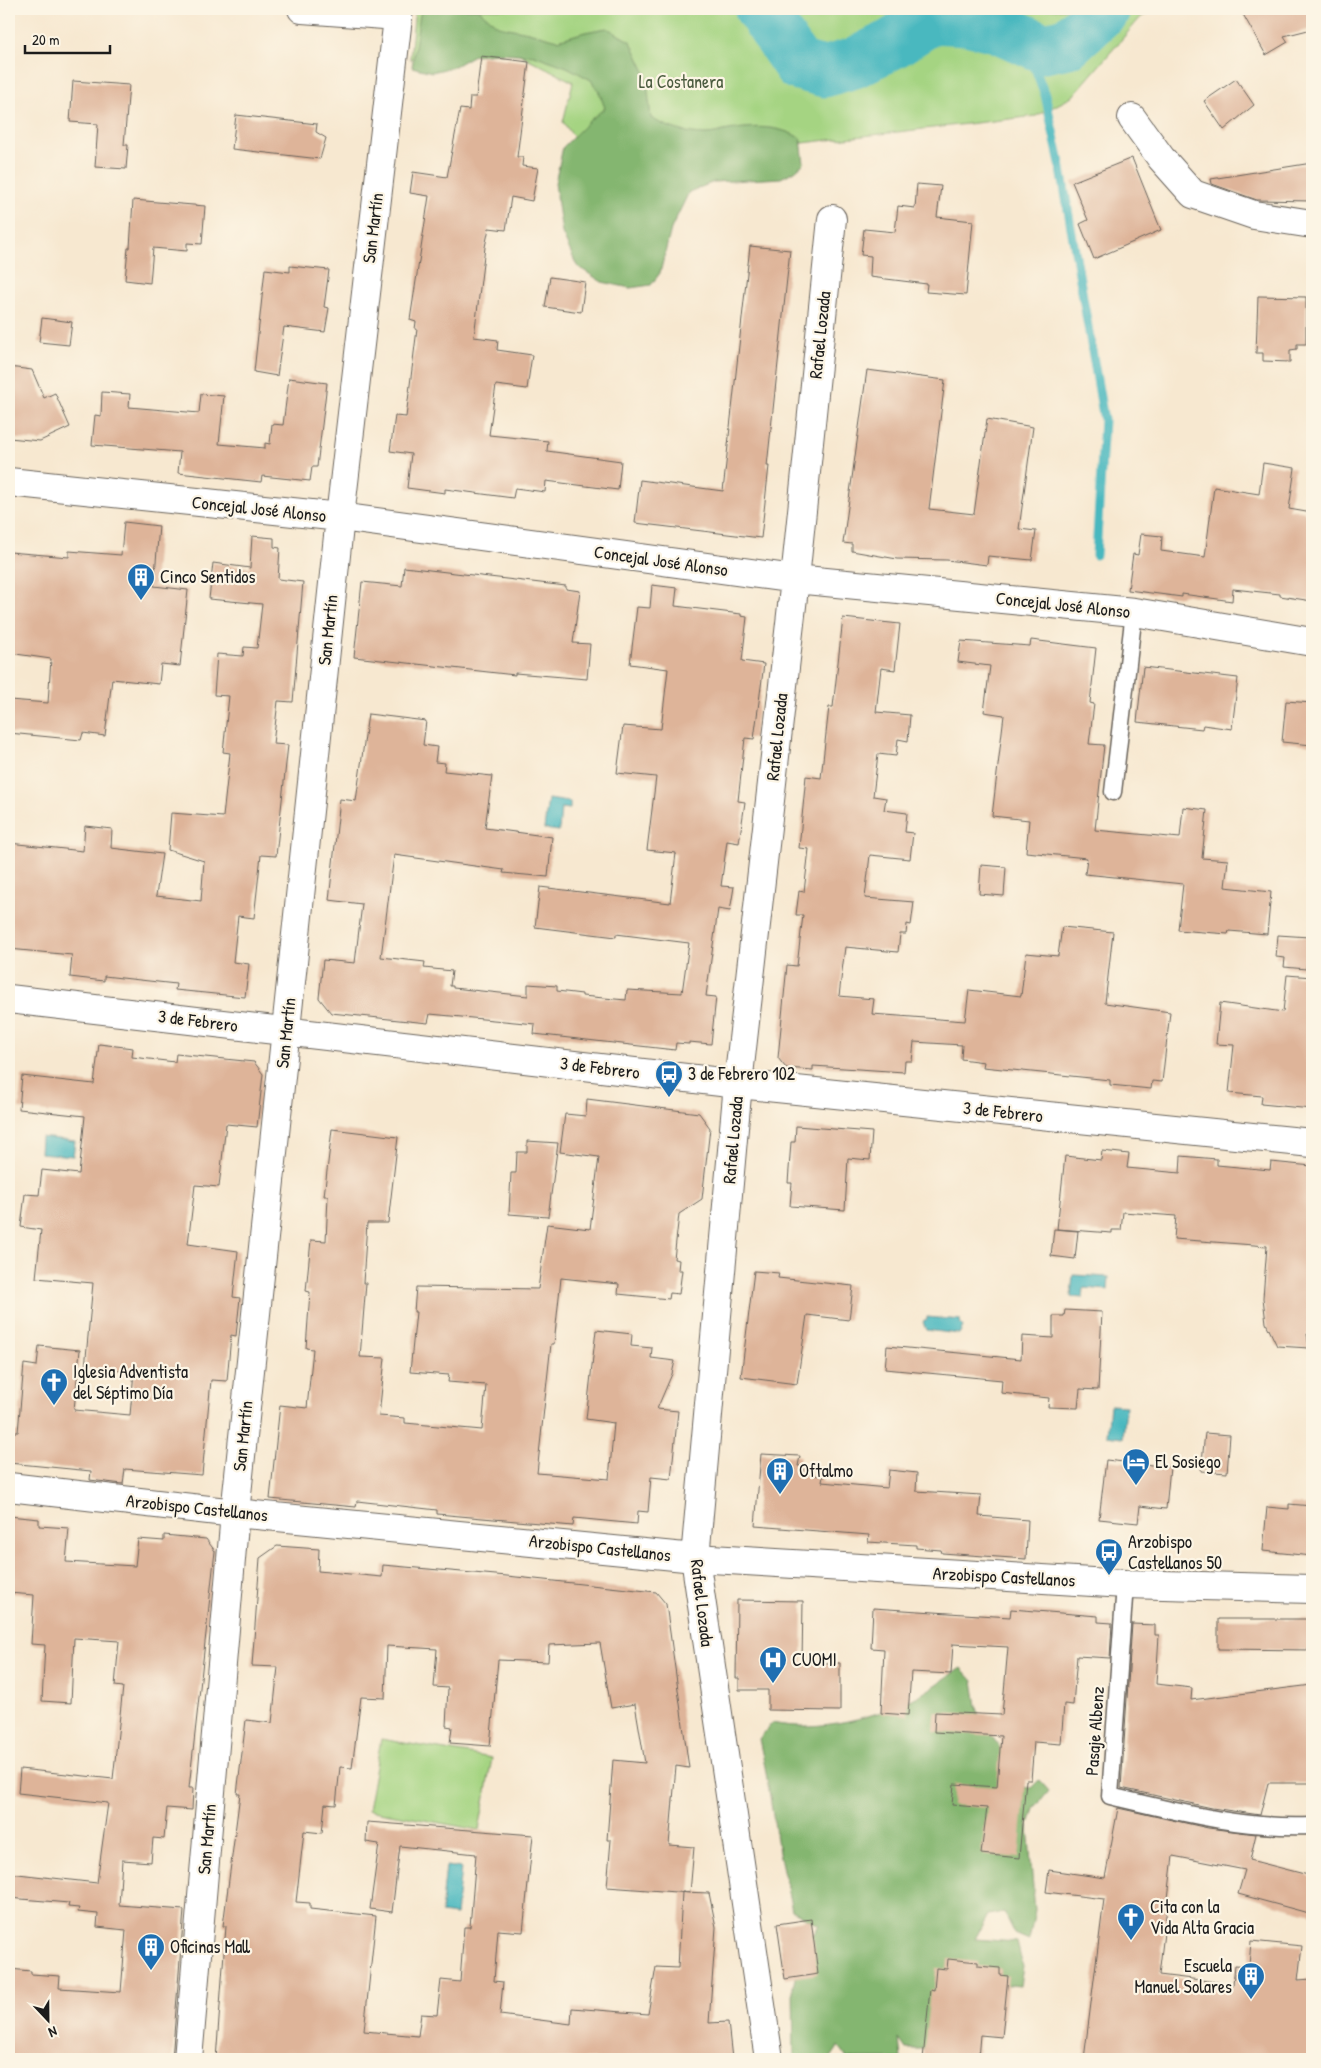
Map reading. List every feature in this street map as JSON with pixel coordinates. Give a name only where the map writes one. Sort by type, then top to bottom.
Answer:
[{"type":"street","points":[[302,9],[398,12]]},
{"type":"street","name":"San Martín","points":[[188,2059],[235,1513],[340,517],[398,12]]},
{"type":"street","points":[[1132,118],[1161,158],[1193,194],[1254,215],[1312,224]]},
{"type":"street","name":"Rafael Lozada","points":[[769,2059],[695,1558],[738,1084],[795,579],[832,219]]},
{"type":"street","name":"Concejal José Alonso","points":[[9,482],[340,517],[795,579],[1134,612],[1312,642]]},
{"type":"street","name":"3 de Febrero","points":[[9,998],[738,1084],[1312,1143]]},
{"type":"street","name":"Arzobispo Castellanos","points":[[9,1487],[235,1513],[695,1558],[1125,1584],[1312,1589]]},
{"type":"lane","points":[[1113,792],[1134,612]]},
{"type":"lane","name":"Pasaje Albenz","points":[[1125,1584],[1110,1796],[1202,1818],[1283,1827],[1312,1826]]},
{"type":"green space","name":"La Costanera","points":[[415,9],[1156,9],[1141,17],[1072,97],[1036,116],[673,158],[585,153],[563,122],[573,82],[500,44],[410,59]]},
{"type":"green space","points":[[425,9],[478,9],[498,26],[558,40],[607,28],[631,42],[646,74],[651,118],[677,130],[699,134],[757,127],[785,131],[801,139],[804,163],[795,171],[781,178],[714,182],[689,192],[671,229],[660,273],[651,285],[630,288],[602,282],[577,266],[562,233],[555,183],[563,147],[605,108],[599,92],[591,80],[567,67],[534,55],[497,53],[474,55],[453,67],[432,72],[412,67],[420,14]]},
{"type":"green space","points":[[961,1668],[973,1681],[979,1718],[1010,1762],[1014,1786],[1031,1788],[1039,1780],[1049,1791],[1034,1809],[1028,1827],[1035,1911],[1029,1940],[1015,1934],[1004,1912],[988,1915],[975,1939],[1017,1942],[1023,1967],[1020,1986],[992,1983],[928,2049],[906,2049],[899,2039],[901,2059],[847,2059],[839,2046],[830,2059],[794,2059],[793,1987],[800,1957],[819,1925],[792,1910],[779,1852],[759,1739],[772,1723],[790,1726],[828,1724],[848,1721],[886,1710],[920,1695]]},
{"type":"green space","points":[[381,1739],[492,1758],[479,1830],[368,1810]]},
{"type":"water","points":[[548,799],[570,802],[570,809],[561,808],[559,831],[544,829]]},
{"type":"water","points":[[41,1137],[75,1141],[73,1156],[40,1153]]},
{"type":"water","points":[[1073,1275],[1109,1277],[1108,1290],[1084,1288],[1083,1298],[1071,1297]]},
{"type":"water","points":[[927,1317],[961,1320],[960,1323],[963,1327],[959,1334],[926,1330],[923,1322],[927,1320]]},
{"type":"water","points":[[1110,1405],[1126,1406],[1123,1438],[1107,1436]]},
{"type":"water","points":[[446,1866],[461,1868],[456,1915],[441,1913]]},
{"type":"building","points":[[1240,9],[1312,9],[1312,29],[1284,36],[1288,42],[1266,55]]},
{"type":"building","points":[[481,56],[529,62],[517,157],[523,157],[522,166],[538,168],[532,201],[511,197],[506,230],[489,228],[485,247],[474,337],[498,340],[497,350],[532,355],[527,389],[496,385],[489,435],[548,441],[547,451],[621,461],[618,490],[546,481],[545,492],[515,488],[513,498],[445,489],[445,493],[407,488],[411,454],[390,451],[395,416],[406,417],[417,329],[415,329],[416,322],[410,320],[429,196],[410,193],[413,172],[447,177],[460,109],[469,110],[470,97],[476,97]]},
{"type":"building","points":[[1236,79],[1254,105],[1224,130],[1204,101]]},
{"type":"building","points":[[73,81],[129,85],[124,145],[128,145],[126,169],[95,167],[98,124],[70,122]]},
{"type":"building","points":[[236,115],[317,124],[316,132],[326,138],[320,159],[232,149]]},
{"type":"building","points":[[1132,158],[1161,230],[1094,259],[1080,224],[1088,220],[1072,182]]},
{"type":"building","points":[[1312,163],[1312,201],[1257,200],[1212,184],[1211,179]]},
{"type":"building","points":[[917,184],[941,186],[937,217],[973,221],[966,295],[926,292],[927,284],[870,277],[871,256],[861,255],[864,229],[895,232],[898,206],[915,208]]},
{"type":"building","points":[[133,200],[205,206],[202,244],[187,243],[187,251],[153,248],[150,283],[125,280],[128,248],[130,248]]},
{"type":"building","points":[[750,246],[790,250],[761,538],[635,523],[640,480],[723,491]]},
{"type":"building","points":[[290,266],[329,270],[324,307],[329,308],[325,332],[284,327],[277,376],[254,372],[265,269],[290,272]]},
{"type":"building","points":[[550,277],[585,282],[581,312],[545,307]]},
{"type":"building","points":[[1258,296],[1306,297],[1306,344],[1297,344],[1297,349],[1290,350],[1290,362],[1263,361],[1263,353],[1256,353]]},
{"type":"building","points":[[42,318],[72,322],[69,345],[39,342]]},
{"type":"building","points":[[9,367],[32,370],[44,398],[55,393],[70,427],[40,441],[9,438]]},
{"type":"building","points":[[867,370],[945,380],[929,509],[974,514],[987,419],[1033,427],[1019,529],[1036,531],[1032,560],[988,556],[987,565],[947,560],[897,559],[852,551],[852,544],[843,543]]},
{"type":"building","points":[[289,378],[327,383],[317,467],[312,467],[310,481],[262,476],[261,482],[178,473],[180,452],[92,445],[95,415],[101,416],[102,392],[130,394],[129,407],[199,413],[201,394],[224,396],[219,444],[265,448],[265,443],[270,444],[272,424],[283,425]]},
{"type":"building","points":[[1263,463],[1295,468],[1289,509],[1312,513],[1312,601],[1280,596],[1280,594],[1233,589],[1232,601],[1182,594],[1182,597],[1128,590],[1133,554],[1138,555],[1141,534],[1162,536],[1161,551],[1205,557],[1214,487],[1259,494]]},
{"type":"building","points":[[124,522],[159,526],[154,586],[188,590],[180,666],[161,664],[159,684],[112,679],[105,736],[83,733],[81,740],[9,733],[9,700],[48,703],[51,659],[9,653],[9,552],[69,557],[69,551],[121,555]]},
{"type":"building","points":[[252,536],[274,538],[274,547],[280,548],[278,579],[303,582],[293,702],[278,701],[273,744],[288,745],[276,856],[261,855],[254,918],[238,916],[233,962],[249,964],[245,997],[175,990],[176,984],[104,976],[104,981],[70,977],[72,955],[9,949],[9,843],[83,851],[85,826],[112,829],[111,848],[162,854],[156,896],[201,901],[204,861],[168,850],[171,813],[223,817],[230,753],[223,752],[229,696],[214,695],[217,654],[243,656],[244,647],[257,648],[262,604],[209,599],[213,563],[250,568]]},
{"type":"building","points":[[404,567],[566,586],[566,589],[580,591],[573,643],[590,644],[587,679],[515,673],[515,675],[354,657],[362,582],[402,586]]},
{"type":"building","points":[[652,585],[677,588],[675,606],[741,614],[741,616],[747,617],[742,661],[764,664],[754,739],[745,738],[738,801],[745,802],[739,843],[727,841],[721,886],[734,887],[730,911],[718,909],[706,996],[716,997],[711,1044],[676,1043],[675,1050],[534,1034],[535,1024],[430,1014],[428,1023],[331,1013],[319,998],[323,960],[355,963],[362,904],[329,900],[340,799],[356,801],[368,714],[426,721],[423,745],[437,747],[435,762],[445,763],[444,771],[492,776],[485,828],[552,837],[548,877],[503,873],[504,870],[394,855],[381,957],[425,962],[424,968],[452,971],[450,986],[453,986],[453,988],[528,996],[528,984],[557,986],[557,991],[582,994],[582,996],[626,1000],[627,990],[682,993],[689,943],[616,934],[616,937],[535,927],[540,887],[670,903],[676,853],[647,850],[656,777],[617,773],[623,726],[661,729],[668,669],[630,664],[637,607],[650,608]]},
{"type":"building","points":[[843,618],[900,624],[895,670],[881,668],[876,712],[910,715],[908,741],[898,739],[896,756],[878,754],[873,796],[886,798],[884,810],[907,813],[905,832],[913,833],[910,859],[870,855],[865,898],[914,902],[911,925],[907,924],[906,934],[900,934],[898,952],[845,947],[839,996],[874,999],[872,1014],[965,1021],[969,990],[1021,996],[1026,953],[1058,956],[1062,927],[1113,932],[1105,1003],[1170,1012],[1162,1082],[1152,1081],[1151,1089],[1110,1085],[1110,1080],[983,1067],[984,1062],[961,1059],[962,1045],[914,1042],[912,1061],[905,1061],[904,1072],[813,1066],[813,1070],[786,1068],[778,1058],[787,965],[797,966],[803,915],[796,915],[799,891],[804,892],[809,849],[799,848],[806,776],[821,778],[829,707],[833,707]]},
{"type":"building","points":[[1031,640],[1096,648],[1090,703],[1094,704],[1089,744],[1104,745],[1095,830],[1180,838],[1183,807],[1207,810],[1202,858],[1228,860],[1225,887],[1271,892],[1267,934],[1229,931],[1228,934],[1178,930],[1183,884],[1085,874],[1087,858],[1026,852],[1029,820],[992,816],[1004,715],[984,712],[990,666],[958,662],[961,641],[1030,646]]},
{"type":"building","points":[[1143,667],[1238,678],[1232,729],[1203,725],[1202,729],[1137,722]]},
{"type":"building","points":[[1286,701],[1312,703],[1312,745],[1282,742]]},
{"type":"building","points":[[981,865],[1006,867],[1004,896],[979,894]]},
{"type":"building","points":[[1278,935],[1309,937],[1306,969],[1284,967],[1285,958],[1276,957]]},
{"type":"building","points":[[1287,975],[1312,977],[1312,1109],[1261,1104],[1262,1096],[1229,1093],[1234,1045],[1216,1044],[1220,1003],[1283,1012]]},
{"type":"building","points":[[99,1044],[133,1048],[132,1057],[175,1062],[176,1054],[254,1062],[263,1074],[257,1127],[226,1124],[219,1187],[195,1185],[188,1244],[238,1251],[233,1297],[240,1298],[236,1336],[231,1335],[227,1381],[211,1380],[202,1475],[125,1469],[123,1484],[90,1480],[91,1471],[9,1463],[9,1432],[18,1432],[24,1364],[37,1366],[39,1346],[80,1350],[74,1410],[130,1415],[134,1372],[85,1368],[93,1283],[36,1278],[41,1230],[21,1227],[25,1194],[39,1195],[42,1170],[79,1174],[85,1116],[19,1109],[22,1076],[94,1084]]},
{"type":"building","points":[[587,1099],[699,1113],[710,1128],[702,1199],[679,1214],[674,1259],[679,1260],[678,1270],[682,1270],[679,1294],[670,1293],[669,1299],[618,1294],[619,1284],[561,1278],[554,1344],[551,1344],[537,1473],[609,1479],[614,1423],[586,1419],[596,1330],[632,1334],[631,1346],[652,1348],[651,1358],[675,1361],[672,1374],[657,1409],[678,1411],[671,1479],[651,1477],[648,1512],[638,1511],[637,1524],[574,1518],[573,1526],[437,1514],[437,1510],[357,1501],[356,1507],[270,1499],[280,1405],[307,1408],[313,1349],[306,1348],[310,1292],[306,1291],[311,1240],[326,1241],[328,1196],[324,1196],[332,1129],[398,1137],[388,1223],[367,1223],[363,1283],[366,1283],[360,1357],[385,1358],[379,1416],[405,1418],[405,1423],[482,1430],[486,1385],[448,1382],[449,1375],[410,1372],[416,1312],[414,1312],[416,1287],[538,1289],[547,1224],[590,1229],[599,1157],[560,1152],[565,1114],[586,1116]]},
{"type":"building","points":[[796,1126],[872,1132],[870,1160],[848,1158],[845,1210],[790,1206],[792,1183],[788,1183],[791,1142],[795,1142]]},
{"type":"building","points":[[527,1141],[558,1143],[548,1217],[509,1214],[511,1173],[516,1173],[517,1152],[527,1152]]},
{"type":"building","points":[[1102,1151],[1129,1154],[1127,1168],[1180,1173],[1181,1156],[1217,1159],[1217,1165],[1270,1170],[1271,1162],[1312,1166],[1312,1334],[1307,1334],[1309,1348],[1277,1346],[1266,1323],[1263,1298],[1267,1246],[1174,1239],[1176,1216],[1123,1212],[1121,1230],[1112,1230],[1112,1233],[1057,1229],[1065,1156],[1101,1160]]},
{"type":"building","points":[[1054,1229],[1078,1231],[1075,1259],[1051,1256]]},
{"type":"building","points":[[754,1271],[779,1273],[778,1278],[853,1286],[849,1320],[807,1315],[797,1384],[741,1377]]},
{"type":"building","points":[[1065,1310],[1102,1312],[1098,1390],[1080,1389],[1078,1408],[1048,1407],[1049,1398],[1001,1393],[1002,1380],[885,1369],[887,1346],[1021,1359],[1022,1336],[1053,1338],[1053,1316],[1064,1316]]},
{"type":"building","points":[[1205,1433],[1230,1435],[1227,1473],[1201,1471]]},
{"type":"building","points":[[761,1454],[800,1456],[798,1466],[804,1466],[803,1474],[823,1476],[822,1482],[887,1488],[889,1470],[917,1473],[916,1491],[981,1495],[979,1516],[1028,1520],[1026,1559],[942,1553],[941,1550],[916,1548],[916,1545],[868,1542],[869,1535],[755,1526]]},
{"type":"building","name":"El Sosiego","points":[[1106,1460],[1170,1467],[1166,1509],[1140,1506],[1138,1523],[1099,1519]]},
{"type":"building","points":[[1289,1504],[1312,1506],[1312,1556],[1263,1551],[1267,1507],[1289,1509]]},
{"type":"building","points":[[9,1516],[39,1519],[39,1526],[69,1528],[66,1562],[135,1566],[138,1539],[164,1541],[164,1535],[206,1539],[215,1551],[189,1788],[193,1788],[192,1810],[167,1808],[164,1839],[153,1838],[151,1862],[122,1860],[119,1905],[184,1910],[172,2059],[9,2059],[9,1969],[31,1971],[31,1974],[60,1976],[59,1988],[121,1992],[126,1930],[97,1927],[98,1914],[78,1912],[79,1908],[68,1907],[69,1903],[9,1898],[9,1873],[97,1883],[108,1803],[18,1793],[20,1769],[113,1779],[123,1687],[115,1686],[119,1641],[74,1638],[71,1703],[42,1701],[45,1645],[31,1644],[34,1595],[9,1593]]},
{"type":"building","points":[[277,1546],[319,1549],[318,1571],[382,1577],[383,1565],[656,1592],[666,1604],[689,1768],[676,1766],[669,1845],[694,1847],[690,1892],[709,1893],[716,1927],[709,2023],[728,2022],[732,2059],[216,2059],[226,1926],[223,1926],[240,1794],[237,1794],[246,1720],[272,1723],[278,1667],[252,1666],[260,1558]],"holes":[[[600,1643],[611,1708],[635,1704],[645,1763],[613,1760],[607,1840],[611,1840],[607,1887],[682,1892],[678,1968],[656,1967],[648,2014],[572,2008],[571,2024],[500,2015],[503,1982],[494,1981],[498,1930],[523,1932],[533,1835],[367,1822],[366,1842],[379,1844],[370,1909],[392,1912],[400,1846],[476,1854],[470,1927],[464,1927],[460,1982],[441,1980],[437,2015],[421,2014],[418,2036],[364,2031],[376,1916],[310,1909],[310,1903],[296,1902],[304,1831],[322,1833],[325,1804],[336,1805],[340,1767],[352,1768],[361,1697],[385,1698],[387,1646],[437,1649],[434,1687],[448,1688],[446,1726],[452,1727],[450,1743],[490,1746],[498,1660],[548,1662],[549,1645]]]},
{"type":"building","points":[[737,1600],[803,1601],[802,1663],[840,1663],[840,1711],[768,1710],[768,1690],[739,1690],[739,1678],[736,1678]]},
{"type":"building","points":[[873,1608],[1010,1617],[1011,1609],[1098,1616],[1098,1622],[1112,1623],[1110,1658],[1077,1656],[1073,1705],[1064,1704],[1061,1744],[1034,1742],[1031,1780],[1026,1780],[1019,1858],[981,1854],[987,1808],[952,1805],[954,1784],[997,1787],[1001,1736],[934,1732],[935,1712],[1002,1715],[1008,1647],[953,1644],[951,1674],[911,1672],[908,1715],[881,1713],[884,1649],[871,1648]]},
{"type":"building","points":[[1218,1619],[1306,1619],[1312,1626],[1312,1650],[1218,1649]]},
{"type":"building","points":[[1132,1624],[1155,1625],[1155,1635],[1159,1635],[1156,1684],[1192,1688],[1191,1700],[1312,1685],[1312,1783],[1268,1783],[1260,1815],[1212,1808],[1121,1788]]},
{"type":"building","points":[[1118,1808],[1208,1828],[1256,1834],[1250,1860],[1312,1876],[1312,1914],[1238,1894],[1245,1870],[1173,1856],[1159,1975],[1233,1984],[1235,1965],[1249,1966],[1251,1941],[1302,1946],[1298,1980],[1312,1979],[1312,2059],[1084,2059],[1104,1899],[1046,1892],[1049,1870],[1105,1878]]},
{"type":"building","points":[[811,1919],[818,1974],[785,1979],[777,1924]]},
{"type":"building","points":[[948,1959],[978,1962],[978,1966],[1000,1968],[1000,1975],[1008,1976],[1002,2037],[980,2035],[978,2059],[923,2059],[930,1989],[934,1990],[936,1968],[947,1969]]},
{"type":"waterway","points":[[760,9],[798,65],[824,72],[854,63],[892,44],[933,18],[966,20],[996,27],[1044,48],[1068,43],[1105,9]]},
{"type":"waterway","points":[[1024,39],[1045,95],[1060,163],[1104,420],[1096,555]]},
{"type":"place","name":"Cinco Sentidos","points":[[141,601]]},
{"type":"place","name":"3 de Febrero 102","points":[[669,1098]]},
{"type":"place","name":"Iglesia Adventista del Séptimo Día","points":[[54,1406]]},
{"type":"place","name":"El Sosiego","points":[[1136,1486]]},
{"type":"place","name":"Oftalmo","points":[[780,1495]]},
{"type":"place","name":"Arzobispo Castellanos 50","points":[[1109,1576]]},
{"type":"place","name":"CUOMI","points":[[773,1684]]},
{"type":"place","name":"Cita con la Vida Alta Gracia","points":[[1131,1941]]},
{"type":"place","name":"Oficinas Mall","points":[[151,1971]]},
{"type":"place","name":"Escuela Manuel Solares","points":[[1251,2000]]}]
